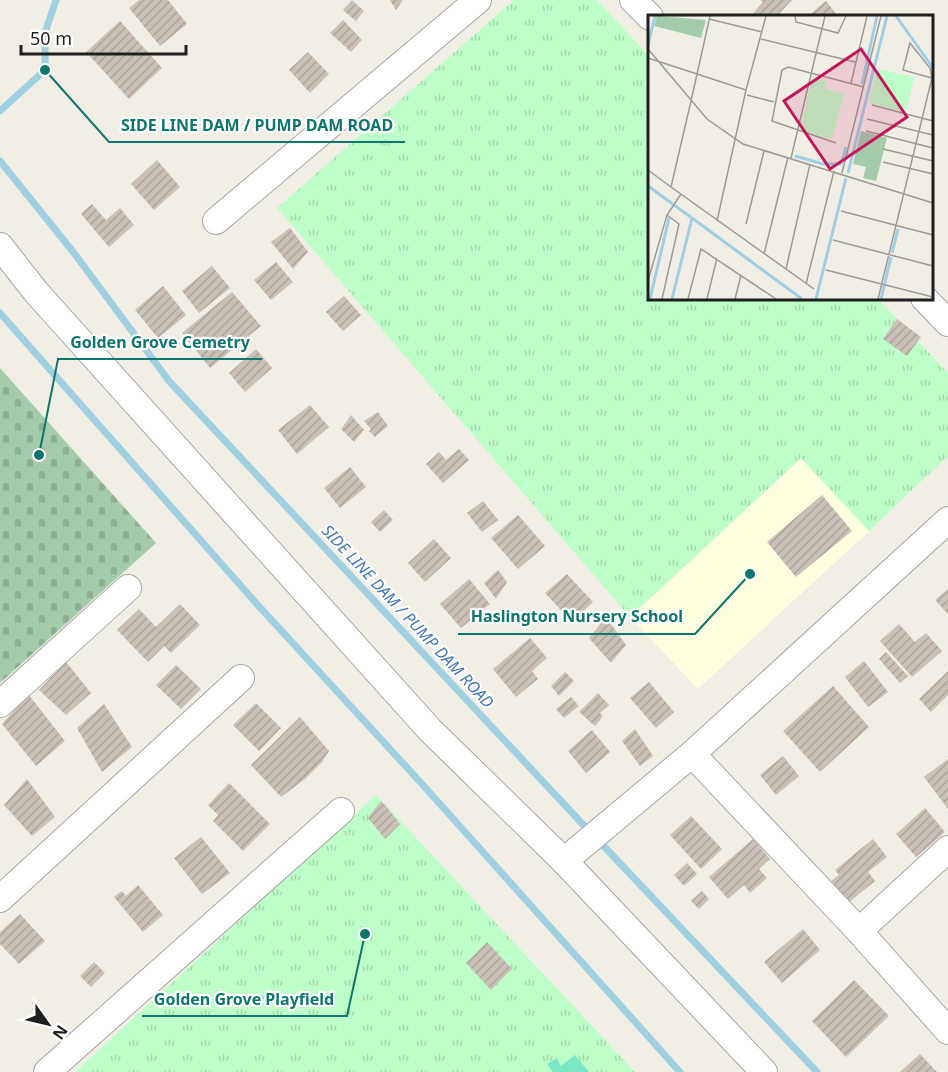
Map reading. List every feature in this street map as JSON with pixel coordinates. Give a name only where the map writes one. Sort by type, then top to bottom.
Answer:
[{"type":"street","points":[[216,221],[478,0]]},
{"type":"street","points":[[633,0],[648,15]]},
{"type":"street","points":[[0,246],[36,292],[430,730],[564,861],[764,1072]]},
{"type":"street","points":[[926,300],[948,323]]},
{"type":"street","points":[[564,861],[692,754],[948,520]]},
{"type":"street","points":[[0,704],[128,588]]},
{"type":"street","points":[[0,899],[241,678]]},
{"type":"street","points":[[692,754],[859,931],[948,1031]]},
{"type":"street","points":[[47,1072],[341,811]]},
{"type":"street","points":[[859,931],[948,849]]},
{"type":"shaded area","points":[[801,458],[869,531],[698,689],[630,617]]},
{"type":"green space","points":[[514,0],[597,0],[648,55],[648,300],[879,300],[948,373],[948,456],[869,531],[801,458],[630,617],[277,208]]},
{"type":"green space","points":[[0,368],[156,543],[0,683]]},
{"type":"green space","points":[[376,795],[635,1072],[75,1072]]},
{"type":"green space","points":[[575,1055],[589,1072],[553,1072],[547,1064],[557,1058],[561,1066]]},
{"type":"building","points":[[139,0],[168,0],[187,24],[160,46],[129,8]]},
{"type":"building","points":[[352,0],[364,11],[356,21],[343,10]]},
{"type":"building","points":[[390,0],[403,0],[396,10]]},
{"type":"building","points":[[760,0],[792,0],[778,15],[752,15],[763,2]]},
{"type":"building","points":[[826,1],[837,15],[809,15]]},
{"type":"building","points":[[343,20],[362,40],[351,52],[330,33]]},
{"type":"building","points":[[120,21],[162,68],[129,99],[86,52]]},
{"type":"building","points":[[308,52],[329,74],[310,93],[289,70]]},
{"type":"building","points":[[157,160],[180,187],[154,210],[131,184]]},
{"type":"building","points":[[92,204],[106,220],[120,208],[134,225],[109,247],[81,214]]},
{"type":"building","points":[[290,228],[308,252],[293,269],[271,242]]},
{"type":"building","points":[[276,262],[293,282],[271,300],[254,280]]},
{"type":"building","points":[[212,266],[230,288],[199,313],[182,291]]},
{"type":"building","points":[[163,286],[186,315],[158,338],[135,310]]},
{"type":"building","points":[[232,292],[261,326],[210,368],[182,333]]},
{"type":"building","points":[[344,296],[361,315],[343,331],[326,312]]},
{"type":"building","points":[[897,319],[921,337],[907,356],[883,339]]},
{"type":"building","points":[[256,349],[272,368],[245,392],[229,373]]},
{"type":"building","points":[[310,405],[329,427],[297,454],[278,430]]},
{"type":"building","points":[[378,412],[388,426],[375,437],[364,421]]},
{"type":"building","points":[[351,415],[364,430],[354,442],[341,429]]},
{"type":"building","points":[[459,449],[469,460],[443,483],[426,464],[439,452],[446,460]]},
{"type":"building","points":[[350,467],[366,487],[340,508],[324,488]]},
{"type":"building","points":[[822,495],[852,531],[796,577],[767,542]]},
{"type":"building","points":[[483,501],[498,520],[482,532],[467,513]]},
{"type":"building","points":[[384,510],[393,520],[380,532],[371,522]]},
{"type":"building","points":[[518,515],[545,546],[518,569],[491,538]]},
{"type":"building","points":[[434,539],[451,558],[425,582],[408,563]]},
{"type":"building","points":[[498,570],[507,582],[496,599],[484,583]]},
{"type":"building","points":[[567,574],[593,602],[572,622],[545,593]]},
{"type":"building","points":[[469,579],[490,604],[461,628],[440,604]]},
{"type":"building","points":[[948,589],[948,614],[935,600]]},
{"type":"building","points":[[180,604],[200,625],[171,653],[164,646],[148,662],[117,630],[139,609],[156,627]]},
{"type":"building","points":[[606,617],[626,645],[611,663],[589,638]]},
{"type":"building","points":[[899,624],[915,642],[926,633],[942,651],[912,677],[880,641]]},
{"type":"building","points":[[530,638],[547,658],[532,671],[538,679],[516,697],[493,669]]},
{"type":"building","points":[[886,652],[908,676],[900,683],[879,659]]},
{"type":"building","points":[[864,661],[888,692],[868,707],[845,677]]},
{"type":"building","points":[[66,662],[91,693],[66,715],[39,690]]},
{"type":"building","points":[[176,665],[201,689],[181,709],[156,685]]},
{"type":"building","points":[[948,671],[948,695],[931,712],[919,699]]},
{"type":"building","points":[[565,672],[574,681],[559,696],[551,686]]},
{"type":"building","points":[[649,682],[674,712],[656,728],[630,698]]},
{"type":"building","points":[[833,686],[869,727],[820,772],[783,731]]},
{"type":"building","points":[[598,693],[609,705],[600,713],[603,716],[595,726],[579,712]]},
{"type":"building","points":[[28,694],[65,741],[36,766],[2,724]]},
{"type":"building","points":[[571,697],[579,706],[564,718],[556,709]]},
{"type":"building","points":[[256,703],[281,728],[259,751],[233,725]]},
{"type":"building","points":[[104,704],[132,747],[102,772],[77,728]]},
{"type":"building","points":[[300,717],[329,751],[322,762],[305,779],[281,797],[251,765]]},
{"type":"building","points":[[635,729],[653,756],[640,766],[622,741]]},
{"type":"building","points":[[592,730],[610,752],[586,773],[568,751]]},
{"type":"building","points":[[783,756],[799,776],[776,795],[760,775]]},
{"type":"building","points":[[948,759],[948,809],[924,777]]},
{"type":"building","points":[[27,779],[55,817],[32,836],[4,805]]},
{"type":"building","points":[[229,783],[270,824],[243,851],[213,821],[218,815],[208,805]]},
{"type":"building","points":[[380,802],[400,824],[385,839],[368,818]]},
{"type":"building","points":[[925,808],[945,832],[916,857],[896,834]]},
{"type":"building","points":[[691,816],[722,849],[701,869],[670,835]]},
{"type":"building","points":[[201,837],[230,873],[202,894],[174,858]]},
{"type":"building","points":[[753,839],[770,859],[759,869],[767,878],[750,893],[744,885],[728,899],[709,877]]},
{"type":"building","points":[[873,839],[887,857],[868,872],[875,881],[848,903],[831,881],[839,875],[835,870]]},
{"type":"building","points":[[687,863],[697,874],[684,886],[674,875]]},
{"type":"building","points":[[138,885],[163,915],[143,932],[114,897],[122,891],[126,896]]},
{"type":"building","points":[[702,891],[709,899],[699,909],[691,901]]},
{"type":"building","points":[[20,914],[45,941],[19,964],[0,944],[0,932]]},
{"type":"building","points":[[803,929],[820,950],[782,983],[764,962]]},
{"type":"building","points":[[487,942],[512,969],[491,990],[466,963]]},
{"type":"building","points":[[94,962],[105,973],[91,987],[80,976]]},
{"type":"building","points":[[854,980],[889,1016],[846,1057],[812,1021]]},
{"type":"building","points":[[920,1054],[937,1072],[900,1072]]},
{"type":"waterway","name":"SIDE LINE DAM / PUMP DAM ROAD","points":[[0,111],[45,70],[45,33],[56,0]]},
{"type":"waterway","name":"SIDE LINE DAM / PUMP DAM ROAD","points":[[0,161],[74,253],[169,381],[590,832]]},
{"type":"waterway","points":[[0,313],[256,603],[680,1072]]},
{"type":"waterway","name":"SIDE LINE DAM / PUMP DAM ROAD","points":[[598,840],[817,1072]]},
{"type":"place","name":"SIDE LINE DAM / PUMP DAM ROAD","points":[[45,70]]},
{"type":"place","name":"Golden Grove Cemetry","points":[[39,455]]},
{"type":"place","name":"Haslington Nursery School","points":[[750,574]]},
{"type":"place","name":"Golden Grove Playfield","points":[[365,934]]}]
